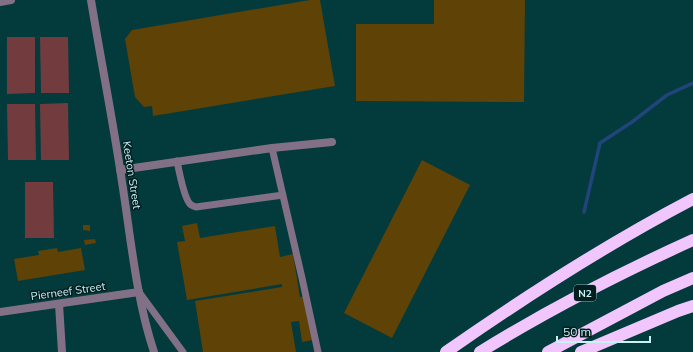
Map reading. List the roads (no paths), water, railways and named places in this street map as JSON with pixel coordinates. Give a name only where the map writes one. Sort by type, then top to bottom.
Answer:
[{"type":"highway","points":[[446,352],[490,321],[597,252],[693,199]]},
{"type":"highway","name":"N2","points":[[480,352],[500,339],[600,284],[652,258],[693,240]]},
{"type":"highway","points":[[548,352],[662,292],[693,278]]},
{"type":"highway","points":[[581,352],[693,306]]},
{"type":"street","points":[[0,2],[11,0]]},
{"type":"street","name":"Keeton Street","points":[[91,0],[139,292],[154,352]]},
{"type":"street","points":[[120,170],[272,148],[332,142]]},
{"type":"street","name":"Pierneef Street","points":[[0,312],[139,292]]},
{"type":"street","points":[[59,304],[62,352]]},
{"type":"lane","points":[[272,148],[318,352]]},
{"type":"lane","points":[[177,162],[181,181],[188,201],[190,205],[196,207],[283,195]]},
{"type":"lane","points":[[139,292],[183,352]]},
{"type":"waterway","points":[[584,212],[600,143],[632,122],[667,95],[693,83]]}]
